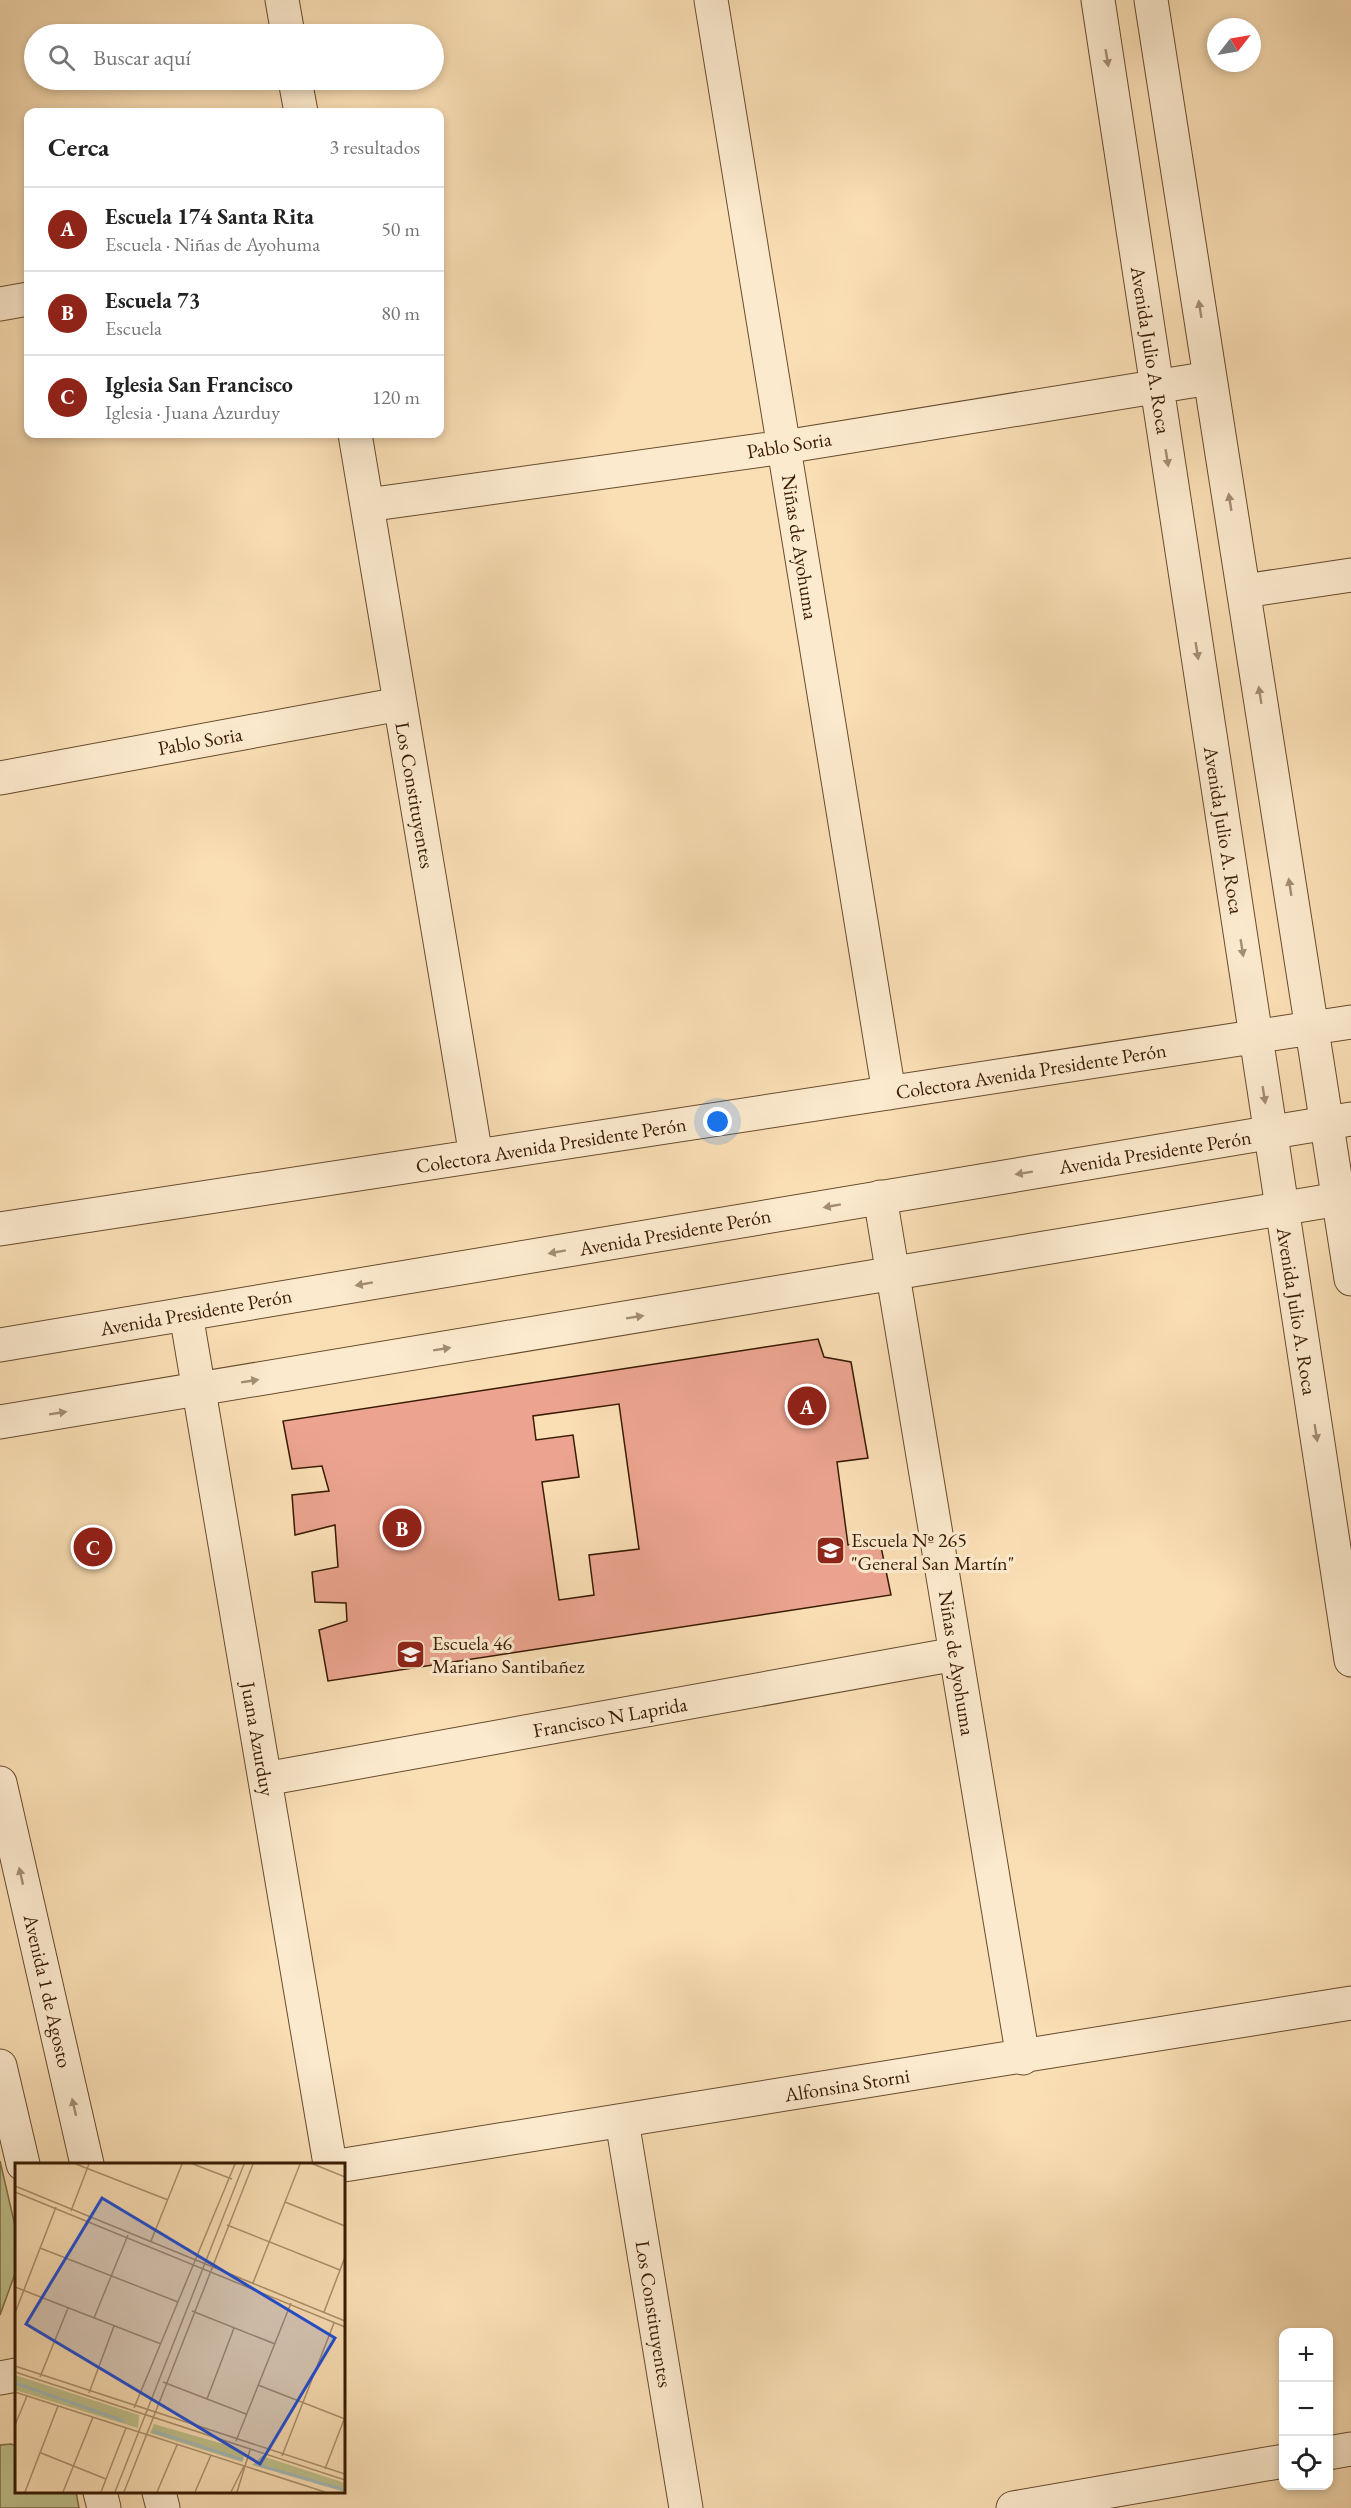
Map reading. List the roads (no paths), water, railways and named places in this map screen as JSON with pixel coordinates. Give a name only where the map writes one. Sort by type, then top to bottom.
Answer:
[{"type":"street","points":[[282,0],[286,24]]},
{"type":"street","name":"Niñas de Ayohuma","points":[[711,0],[889,1093]]},
{"type":"street","name":"Avenida Julio A. Roca","points":[[1098,0],[1351,1660]]},
{"type":"street","points":[[1151,0],[1312,1028],[1339,1121],[1351,1279]]},
{"type":"street","points":[[297,90],[300,108]]},
{"type":"street","points":[[0,304],[24,300]]},
{"type":"street","name":"Pablo Soria","points":[[367,505],[784,447],[1210,378]]},
{"type":"street","name":"Los Constituyentes","points":[[356,438],[476,1156]]},
{"type":"street","points":[[1244,591],[1351,574]]},
{"type":"street","name":"Pablo Soria","points":[[0,778],[400,704]]},
{"type":"street","name":"Colectora Avenida Presidente Perón","points":[[0,1229],[1351,1022]]},
{"type":"street","name":"Avenida Presidente Perón","points":[[0,1345],[1339,1121]]},
{"type":"street","name":"Niñas de Ayohuma","points":[[880,1197],[1023,2058]]},
{"type":"street","points":[[0,1422],[1345,1198]]},
{"type":"street","name":"Juana Azurduy","points":[[186,1314],[330,2163]]},
{"type":"street","name":"Francisco N Laprida","points":[[265,1779],[956,1654]]},
{"type":"street","name":"Avenida 1 de Agosto","points":[[0,1783],[87,2163]]},
{"type":"street","name":"Alfonsina Storni","points":[[345,2165],[1023,2058],[1351,2003]]},
{"type":"street","points":[[0,2066],[23,2163]]},
{"type":"street","name":"Los Constituyentes","points":[[622,2121],[686,2508]]},
{"type":"street","points":[[0,2378],[15,2375]]},
{"type":"street","points":[[1333,2452],[1351,2449]]},
{"type":"street","points":[[1013,2508],[1279,2462]]},
{"type":"street","points":[[100,2493],[104,2508]]},
{"type":"street","points":[[159,2493],[163,2508]]},
{"type":"place","name":"Escuela 174 Santa Rita","points":[[807,1406]]},
{"type":"place","name":"Escuela 73","points":[[402,1528]]},
{"type":"place","name":"Iglesia San Francisco","points":[[93,1547]]},
{"type":"place","name":"Escuela Nº 265 \"General San Martín\"","points":[[830,1551]]},
{"type":"place","name":"Escuela 46 Mariano Santibañez","points":[[411,1655]]}]
